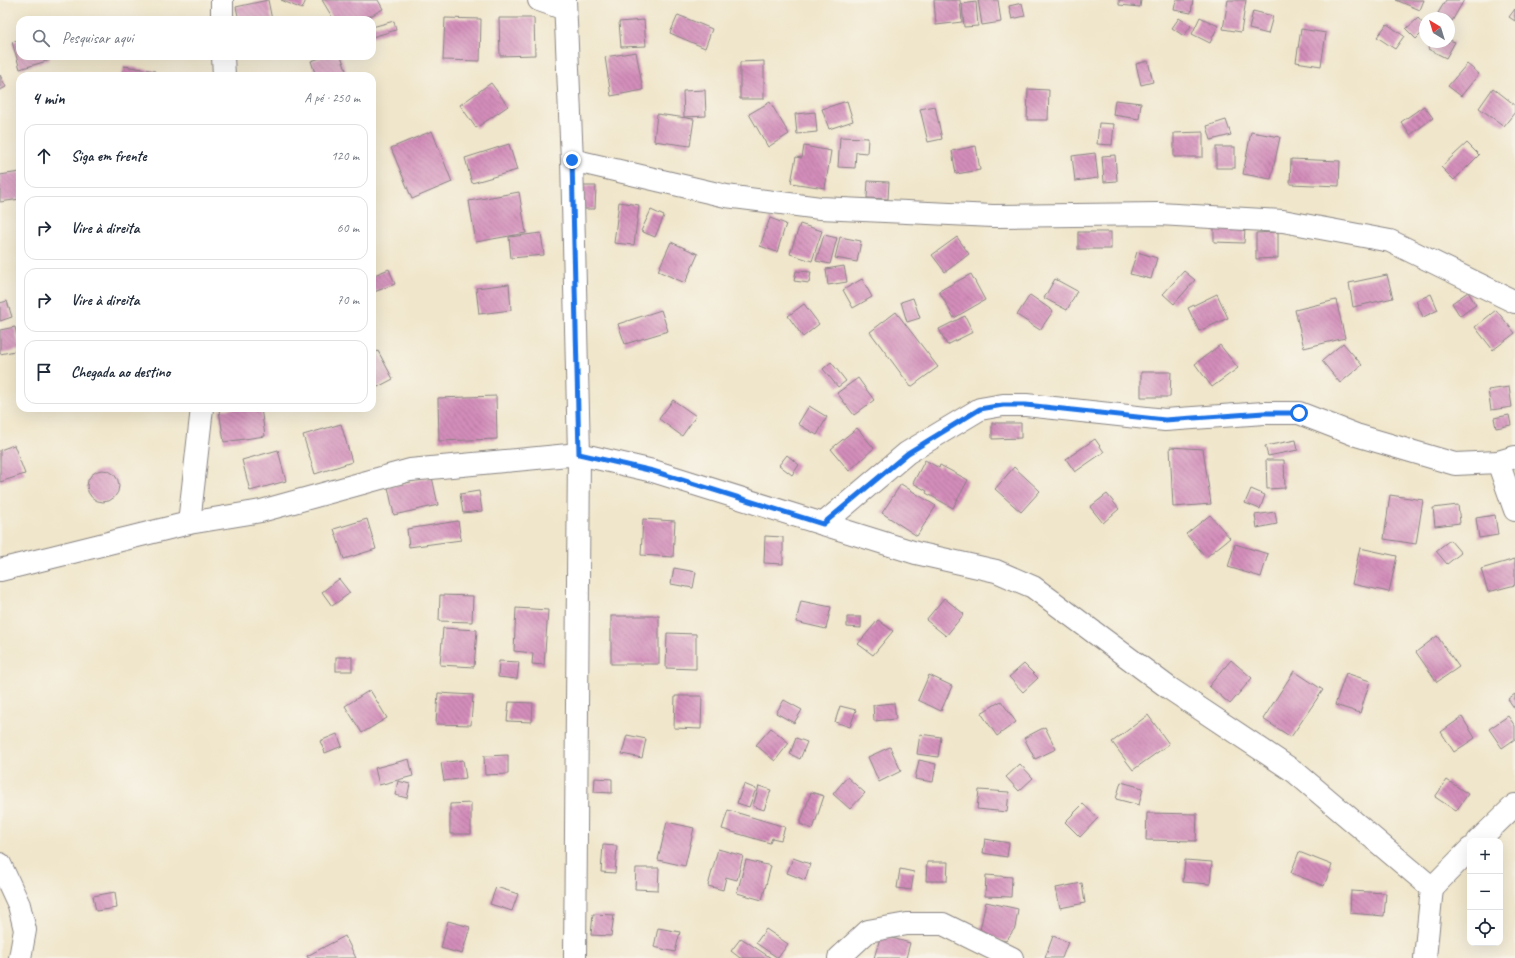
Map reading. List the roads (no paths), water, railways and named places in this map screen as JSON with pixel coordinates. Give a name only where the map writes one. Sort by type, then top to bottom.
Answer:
[{"type":"street","points":[[222,0],[222,16]]},
{"type":"street","points":[[539,0],[565,5],[572,160],[579,454],[575,958]]},
{"type":"street","points":[[223,60],[224,72]]},
{"type":"street","points":[[572,160],[726,196],[820,208],[993,216],[1159,214],[1282,221],[1390,241],[1515,302]]},
{"type":"street","points":[[823,524],[908,453],[980,409],[1003,405],[1026,405],[1165,420],[1264,413],[1299,413],[1356,435],[1455,464],[1507,460],[1515,510]]},
{"type":"street","points":[[189,523],[202,412]]},
{"type":"street","points":[[0,570],[189,523],[261,511],[410,470],[579,454],[653,471],[916,553],[996,571],[1033,587],[1169,688],[1295,772],[1432,888]]},
{"type":"street","points":[[1481,838],[1515,805]]},
{"type":"street","points":[[1425,958],[1432,888],[1467,852]]},
{"type":"street","points":[[0,864],[19,905],[25,930],[20,958]]},
{"type":"street","points":[[839,958],[868,931],[907,924],[943,924],[1012,958]]}]
